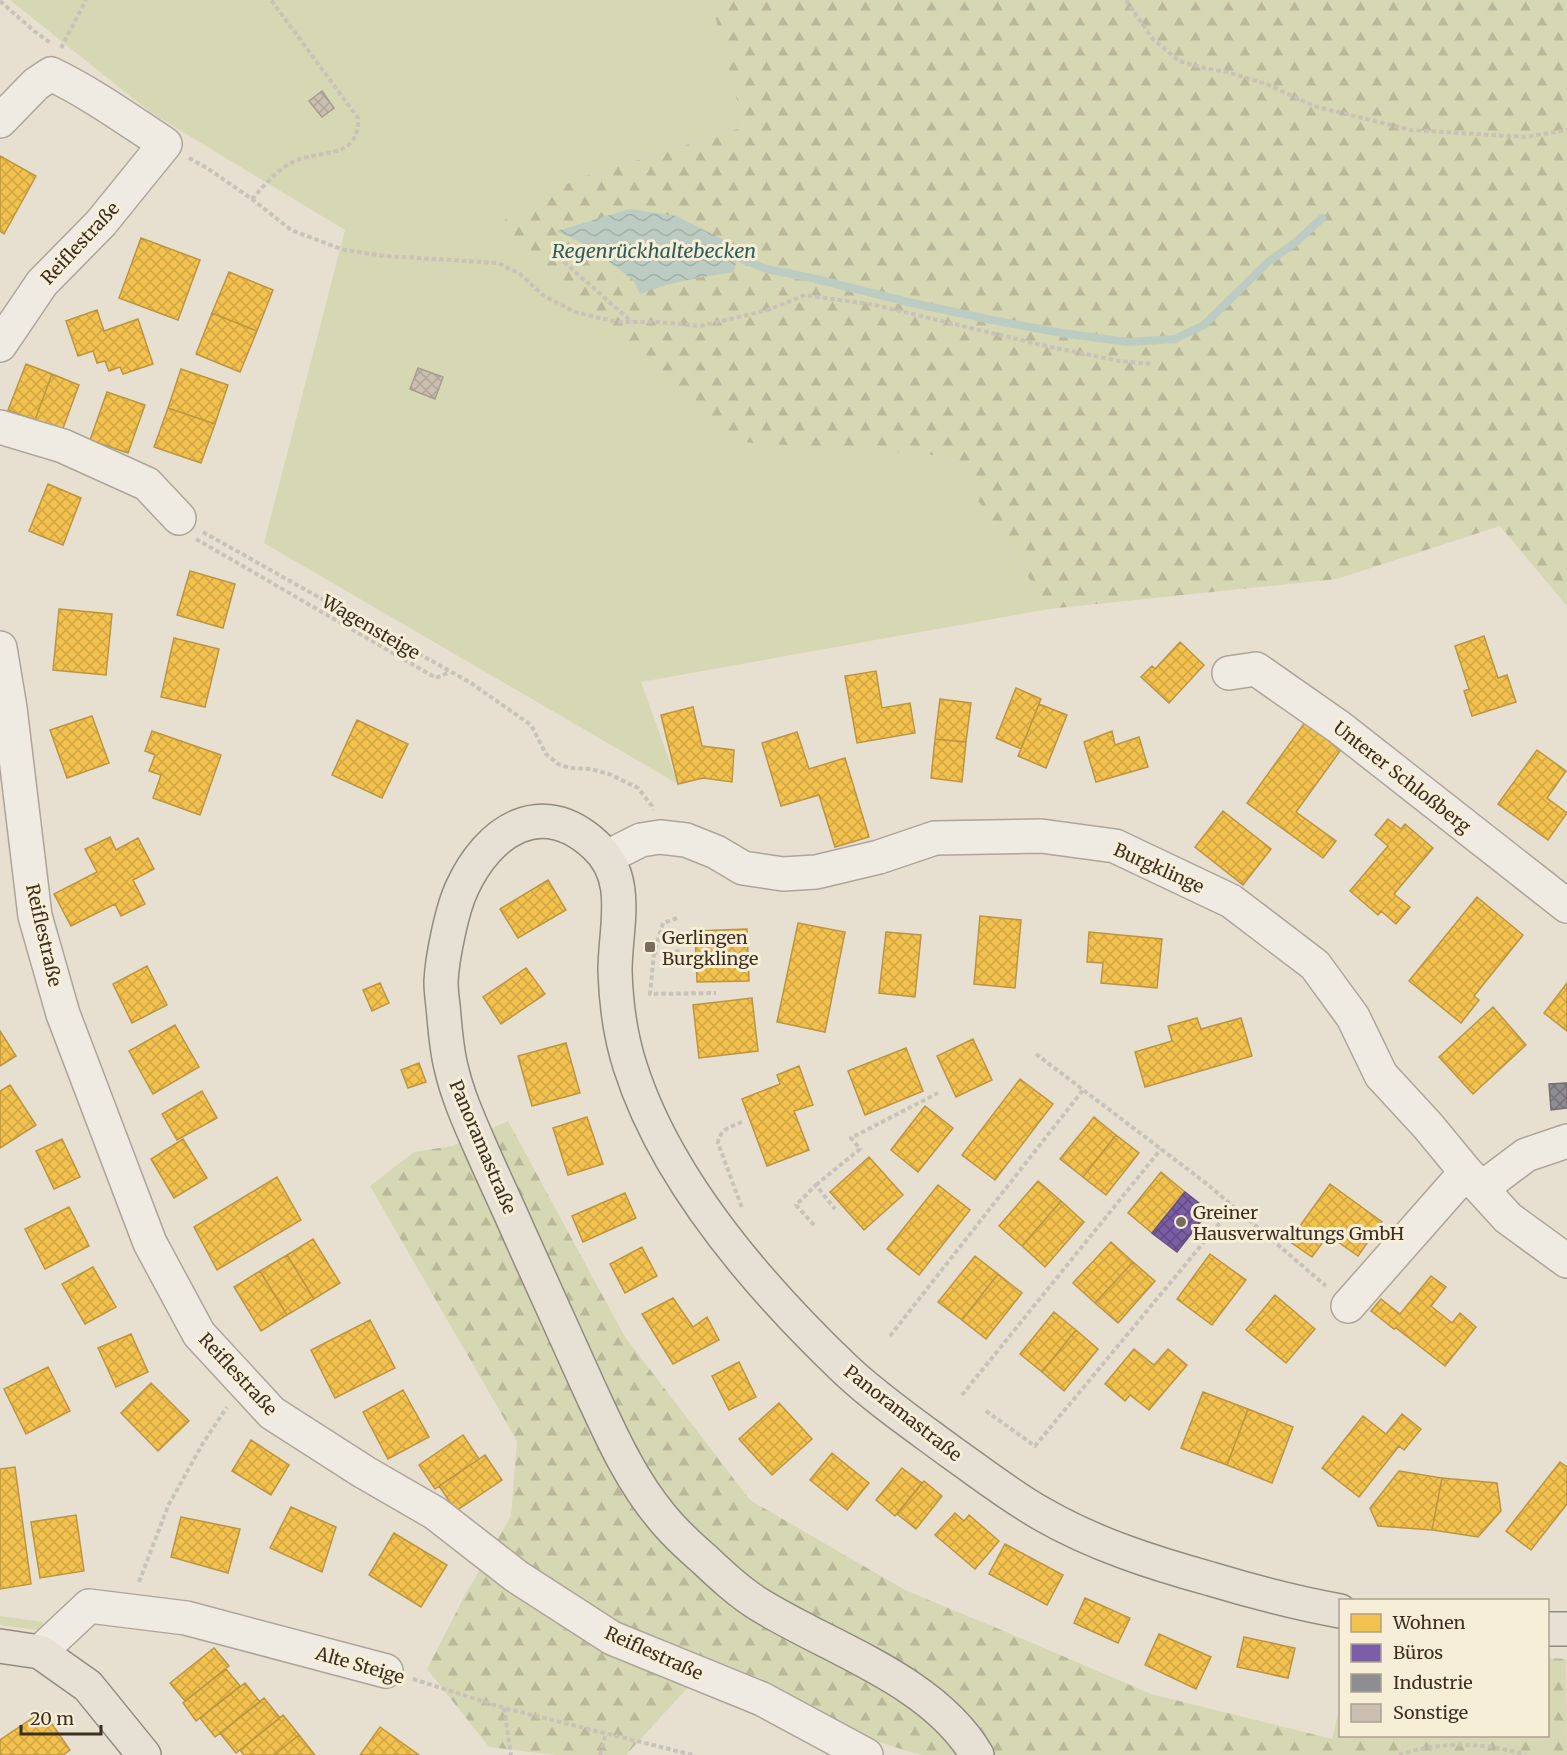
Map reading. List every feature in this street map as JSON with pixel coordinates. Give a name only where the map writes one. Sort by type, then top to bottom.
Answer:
[{"type":"main road","name":"Panoramastraße","points":[[977,1755],[953,1724],[926,1698],[899,1680],[755,1603],[704,1560],[662,1517],[632,1477],[607,1427],[468,1119],[451,1070],[445,1031],[441,981],[458,894],[474,865],[492,842],[516,826],[543,820],[565,825],[589,839],[607,857],[616,875],[619,896],[616,948],[617,1004],[622,1036],[631,1070],[661,1137],[708,1217],[786,1309],[850,1373],[915,1426],[991,1481],[1042,1514],[1099,1541],[1154,1563],[1306,1605],[1339,1611]]},
{"type":"main road","points":[[1549,1629],[1567,1629]]},
{"type":"main road","points":[[0,1646],[40,1652],[88,1686],[144,1755]]},
{"type":"street","points":[[0,121],[36,84],[51,74],[165,144]]},
{"type":"street","name":"Reiflestraße","points":[[0,345],[42,283],[101,223],[165,144]]},
{"type":"street","points":[[0,427],[63,446],[147,484],[179,518]]},
{"type":"street","name":"Reiflestraße","points":[[0,648],[10,708],[35,916],[63,1014],[150,1243],[199,1334],[272,1413],[364,1472],[435,1513],[516,1576],[612,1638],[762,1699],[866,1755]]},
{"type":"street","name":"Unterer Schloßberg","points":[[1229,674],[1256,669],[1348,734],[1567,906]]},
{"type":"street","name":"Burgklinge","points":[[607,857],[641,840],[660,837],[686,840],[716,852],[743,868],[783,874],[816,872],[879,856],[935,838],[1041,836],[1115,846],[1231,901],[1315,965],[1353,1017],[1381,1075],[1508,1218],[1567,1261]]},
{"type":"street","points":[[1348,1306],[1474,1180],[1526,1155],[1567,1141]]},
{"type":"street","name":"Alte Steige","points":[[40,1652],[89,1606],[186,1618],[386,1671]]},
{"type":"path","points":[[0,1],[60,50],[86,0]]},
{"type":"path","points":[[252,199],[269,180],[290,163],[342,150],[351,144],[359,128],[358,118],[354,112],[271,0]]},
{"type":"path","points":[[1126,0],[1152,38],[1179,61],[1266,84],[1314,106],[1411,130],[1525,137],[1567,130]]},
{"type":"path","points":[[165,144],[207,168],[291,230],[344,250],[385,256],[498,263],[520,274],[544,296],[575,312],[617,322],[657,322],[700,326],[768,310],[805,295],[863,303],[1119,361],[1152,364]]},
{"type":"path","points":[[564,262],[632,322]]},
{"type":"path","points":[[179,518],[188,535],[436,678],[450,672]]},
{"type":"path","name":"Wagensteige","points":[[179,518],[471,683],[531,725],[546,754],[558,764],[609,774],[638,788],[652,806],[660,837]]},
{"type":"path","points":[[677,918],[663,922],[654,953],[650,994],[716,993]]},
{"type":"path","points":[[654,953],[683,951]]},
{"type":"path","points":[[1036,1054],[1207,1184],[1348,1306]]},
{"type":"path","points":[[890,1336],[1083,1090]]},
{"type":"path","points":[[814,1226],[796,1205],[816,1185],[860,1149],[851,1138],[938,1094]]},
{"type":"path","points":[[742,1122],[722,1132],[718,1143],[745,1215]]},
{"type":"path","points":[[962,1395],[1161,1149]]},
{"type":"path","points":[[816,1185],[835,1209]]},
{"type":"path","points":[[986,1412],[1035,1446],[1233,1207]]},
{"type":"path","points":[[128,1611],[168,1506],[203,1443],[243,1382]]},
{"type":"path","name":"Alte Steige","points":[[386,1671],[504,1708],[693,1755]]},
{"type":"path","points":[[504,1708],[511,1755]]},
{"type":"path","points":[[600,1755],[606,1733]]},
{"type":"path","points":[[1399,1755],[1432,1746],[1485,1747],[1526,1755]]},
{"type":"green space","points":[[10,0],[717,0],[744,127],[576,179],[949,456],[1049,609],[641,682],[678,784],[264,543],[345,230],[150,112]]},
{"type":"green space","points":[[711,0],[1567,0],[1567,606],[1500,526],[1337,579],[1049,609],[949,456],[741,442],[496,225],[576,179],[744,127]]},
{"type":"green space","points":[[508,1121],[625,1337],[750,1500],[905,1590],[1151,1694],[1332,1739],[1339,1710],[1339,1737],[1549,1737],[1549,1658],[1566,1659],[1567,1755],[921,1755],[690,1685],[626,1755],[555,1755],[489,1747],[427,1669],[465,1595],[511,1516],[517,1441],[370,1186],[414,1152],[452,1146]]},
{"type":"green space","points":[[0,1616],[42,1622],[45,1627],[38,1630],[0,1625]]},
{"type":"water","name":"Regenrückhaltebecken","points":[[630,209],[676,216],[724,240],[737,257],[734,272],[674,283],[640,294],[633,280],[587,245],[557,231]]},
{"type":"building: Wohnen","points":[[0,156],[36,176],[4,234],[0,231]]},
{"type":"building: Wohnen","points":[[141,238],[200,260],[178,320],[119,298]]},
{"type":"building: Wohnen","points":[[229,272],[273,290],[257,331],[212,313]]},
{"type":"building: Wohnen","points":[[97,310],[104,331],[138,319],[153,364],[123,374],[120,367],[109,371],[105,361],[97,363],[93,351],[78,356],[66,321]]},
{"type":"building: Wohnen","points":[[212,313],[257,331],[240,372],[196,354]]},
{"type":"building: Wohnen","points":[[26,364],[52,374],[35,420],[8,410]]},
{"type":"building: Wohnen","points":[[181,369],[228,385],[215,424],[168,408]]},
{"type":"building: Wohnen","points":[[52,374],[79,385],[62,431],[35,420]]},
{"type":"building: Wohnen","points":[[107,392],[145,405],[128,453],[90,440]]},
{"type":"building: Wohnen","points":[[168,408],[215,424],[201,463],[154,447]]},
{"type":"building: Wohnen","points":[[48,484],[81,498],[63,545],[29,531]]},
{"type":"building: Wohnen","points":[[190,571],[235,584],[223,628],[177,615]]},
{"type":"building: Wohnen","points":[[59,609],[112,614],[106,675],[53,670]]},
{"type":"building: Wohnen","points":[[1484,636],[1498,678],[1507,675],[1516,702],[1472,716],[1464,691],[1469,689],[1455,646]]},
{"type":"building: Wohnen","points":[[174,638],[219,649],[205,707],[161,697]]},
{"type":"building: Wohnen","points":[[1180,642],[1204,665],[1169,703],[1141,677],[1152,666],[1155,669]]},
{"type":"building: Wohnen","points":[[876,671],[882,708],[910,703],[915,733],[857,743],[845,676]]},
{"type":"building: Wohnen","points":[[1016,688],[1041,699],[1021,749],[996,738]]},
{"type":"building: Wohnen","points":[[940,699],[971,703],[966,742],[935,739]]},
{"type":"building: Wohnen","points":[[1039,704],[1067,715],[1046,768],[1018,756]]},
{"type":"building: Wohnen","points":[[693,707],[702,746],[734,750],[732,782],[703,778],[678,784],[661,715]]},
{"type":"building: Wohnen","points":[[92,716],[109,763],[67,778],[50,730]]},
{"type":"building: Wohnen","points":[[357,720],[408,744],[382,798],[332,775]]},
{"type":"building: Wohnen","points":[[1306,721],[1343,747],[1296,812],[1336,841],[1323,858],[1247,803]]},
{"type":"building: Wohnen","points":[[152,731],[221,755],[200,815],[153,798],[161,775],[149,771],[155,755],[145,751]]},
{"type":"building: Wohnen","points":[[1112,731],[1115,745],[1139,737],[1148,767],[1096,782],[1084,742]]},
{"type":"building: Wohnen","points":[[797,732],[809,769],[845,758],[869,837],[835,847],[819,795],[781,806],[762,743]]},
{"type":"building: Wohnen","points":[[935,739],[966,742],[962,782],[931,778]]},
{"type":"building: Wohnen","points":[[1537,750],[1566,771],[1547,798],[1567,813],[1548,840],[1498,804]]},
{"type":"building: Wohnen","points":[[1223,811],[1271,849],[1243,885],[1195,847]]},
{"type":"building: Wohnen","points":[[1388,819],[1401,829],[1405,824],[1433,848],[1394,894],[1410,907],[1396,924],[1381,911],[1378,915],[1350,891],[1388,846],[1375,835]]},
{"type":"building: Wohnen","points":[[110,837],[116,850],[138,838],[154,869],[133,880],[145,904],[121,916],[115,904],[71,926],[54,894],[97,872],[85,849]]},
{"type":"building: Wohnen","points":[[548,880],[566,910],[518,938],[500,909]]},
{"type":"building: Wohnen","points":[[1477,897],[1523,935],[1474,996],[1479,1000],[1461,1023],[1409,981]]},
{"type":"building: Wohnen","points":[[980,916],[1021,920],[1015,988],[974,984]]},
{"type":"building: Wohnen","points":[[798,923],[845,932],[825,1032],[777,1022]]},
{"type":"building: Wohnen","points":[[747,929],[749,981],[697,982],[695,931]]},
{"type":"building: Wohnen","points":[[886,932],[921,935],[915,997],[879,993]]},
{"type":"building: Wohnen","points":[[1089,932],[1162,939],[1157,988],[1101,983],[1103,963],[1087,962]]},
{"type":"building: Wohnen","points":[[147,966],[167,1005],[132,1023],[113,984]]},
{"type":"building: Wohnen","points":[[526,968],[545,994],[501,1024],[483,997]]},
{"type":"building: Wohnen","points":[[380,983],[389,1003],[372,1011],[363,990]]},
{"type":"building: Wohnen","points":[[1567,983],[1567,1031],[1544,1013]]},
{"type":"building: Wohnen","points":[[752,998],[758,1051],[699,1058],[693,1005]]},
{"type":"building: Wohnen","points":[[1493,1007],[1526,1045],[1473,1094],[1439,1057]]},
{"type":"building: Wohnen","points":[[1197,1018],[1201,1029],[1241,1018],[1252,1056],[1145,1087],[1135,1052],[1172,1041],[1168,1026]]},
{"type":"building: Wohnen","points":[[175,1025],[199,1067],[153,1094],[129,1051]]},
{"type":"building: Wohnen","points":[[0,1031],[16,1056],[0,1066]]},
{"type":"building: Wohnen","points":[[973,1039],[992,1080],[956,1097],[937,1056]]},
{"type":"building: Wohnen","points":[[566,1043],[580,1093],[532,1106],[518,1056]]},
{"type":"building: Wohnen","points":[[906,1048],[923,1091],[865,1115],[848,1071]]},
{"type":"building: Wohnen","points":[[419,1063],[426,1082],[408,1088],[401,1070]]},
{"type":"building: Wohnen","points":[[799,1066],[813,1105],[794,1111],[809,1150],[767,1166],[742,1099],[780,1084],[777,1075]]},
{"type":"building: Wohnen","points":[[1020,1079],[1053,1104],[995,1180],[962,1155]]},
{"type":"building: Wohnen","points":[[10,1085],[36,1125],[0,1148],[0,1091]]},
{"type":"building: Wohnen","points":[[202,1091],[217,1118],[177,1140],[162,1114]]},
{"type":"building: Wohnen","points":[[925,1106],[953,1128],[918,1172],[891,1150]]},
{"type":"building: Wohnen","points":[[587,1117],[603,1164],[568,1175],[553,1128]]},
{"type":"building: Wohnen","points":[[1094,1117],[1116,1135],[1083,1177],[1060,1159]]},
{"type":"building: Wohnen","points":[[1116,1135],[1139,1153],[1106,1195],[1083,1177]]},
{"type":"building: Wohnen","points":[[62,1139],[80,1177],[54,1189],[36,1151]]},
{"type":"building: Wohnen","points":[[183,1139],[207,1178],[174,1198],[151,1159]]},
{"type":"building: Wohnen","points":[[869,1157],[903,1195],[864,1230],[830,1192]]},
{"type":"building: Wohnen","points":[[1161,1172],[1185,1192],[1152,1233],[1128,1213]]},
{"type":"building: Wohnen","points":[[277,1177],[301,1220],[217,1270],[194,1227]]},
{"type":"building: Wohnen","points":[[1038,1181],[1061,1201],[1022,1246],[999,1226]]},
{"type":"building: Wohnen","points":[[1330,1184],[1382,1222],[1358,1256],[1328,1235],[1312,1257],[1289,1241]]},
{"type":"building: Wohnen","points":[[938,1185],[970,1210],[919,1275],[887,1249]]},
{"type":"building: Wohnen","points":[[625,1193],[636,1218],[583,1242],[572,1216]]},
{"type":"building: Wohnen","points":[[1061,1201],[1084,1222],[1045,1267],[1022,1246]]},
{"type":"building: Wohnen","points":[[69,1207],[89,1246],[45,1269],[25,1229]]},
{"type":"building: Wohnen","points":[[313,1239],[340,1283],[314,1299],[287,1255]]},
{"type":"building: Wohnen","points":[[1111,1242],[1133,1262],[1095,1303],[1073,1283]]},
{"type":"building: Wohnen","points":[[642,1247],[657,1276],[625,1293],[610,1264]]},
{"type":"building: Wohnen","points":[[1210,1254],[1246,1280],[1212,1325],[1177,1299]]},
{"type":"building: Wohnen","points":[[287,1255],[314,1299],[287,1315],[260,1271]]},
{"type":"building: Wohnen","points":[[975,1256],[998,1274],[962,1320],[938,1302]]},
{"type":"building: Wohnen","points":[[1133,1262],[1155,1281],[1118,1323],[1095,1303]]},
{"type":"building: Wohnen","points":[[93,1267],[116,1307],[85,1324],[62,1284]]},
{"type":"building: Wohnen","points":[[260,1271],[287,1315],[261,1331],[234,1287]]},
{"type":"building: Wohnen","points":[[998,1274],[1022,1293],[986,1339],[962,1320]]},
{"type":"building: Wohnen","points":[[1431,1276],[1446,1287],[1431,1306],[1452,1323],[1460,1313],[1476,1327],[1445,1366],[1371,1311],[1381,1299],[1400,1314]]},
{"type":"building: Wohnen","points":[[1275,1295],[1315,1329],[1286,1363],[1246,1330]]},
{"type":"building: Wohnen","points":[[673,1298],[693,1327],[707,1317],[719,1340],[673,1364],[642,1314]]},
{"type":"building: Wohnen","points":[[1054,1312],[1076,1330],[1042,1372],[1020,1354]]},
{"type":"building: Wohnen","points":[[370,1320],[395,1368],[335,1398],[311,1350]]},
{"type":"building: Wohnen","points":[[1076,1330],[1098,1349],[1064,1391],[1042,1372]]},
{"type":"building: Wohnen","points":[[131,1334],[148,1372],[116,1387],[98,1348]]},
{"type":"building: Wohnen","points":[[1134,1349],[1154,1365],[1168,1349],[1187,1365],[1149,1410],[1130,1395],[1125,1401],[1105,1384]]},
{"type":"building: Wohnen","points":[[739,1362],[756,1397],[729,1410],[712,1376]]},
{"type":"building: Wohnen","points":[[48,1367],[70,1411],[26,1434],[4,1389]]},
{"type":"building: Wohnen","points":[[151,1383],[189,1421],[158,1451],[121,1413]]},
{"type":"building: Wohnen","points":[[403,1390],[429,1437],[388,1459],[363,1412]]},
{"type":"building: Wohnen","points":[[1203,1392],[1248,1409],[1227,1465],[1181,1448]]},
{"type":"building: Wohnen","points":[[779,1403],[812,1439],[772,1475],[739,1439]]},
{"type":"building: Wohnen","points":[[1248,1409],[1293,1427],[1272,1483],[1227,1465]]},
{"type":"building: Wohnen","points":[[1402,1414],[1421,1429],[1404,1450],[1399,1446],[1359,1497],[1322,1468],[1363,1416],[1386,1434]]},
{"type":"building: Wohnen","points":[[463,1435],[479,1459],[435,1489],[419,1465]]},
{"type":"building: Wohnen","points":[[251,1440],[289,1465],[271,1495],[232,1471]]},
{"type":"building: Wohnen","points":[[832,1453],[869,1483],[847,1510],[810,1480]]},
{"type":"building: Wohnen","points":[[485,1455],[502,1480],[456,1511],[439,1486]]},
{"type":"building: Wohnen","points":[[1560,1462],[1567,1467],[1567,1504],[1531,1550],[1506,1531]]},
{"type":"building: Wohnen","points":[[15,1467],[31,1584],[0,1589],[0,1469]]},
{"type":"building: Wohnen","points":[[902,1468],[922,1483],[895,1516],[876,1500]]},
{"type":"building: Wohnen","points":[[1399,1471],[1442,1478],[1432,1530],[1378,1526],[1370,1508]]},
{"type":"building: Wohnen","points":[[1442,1478],[1497,1483],[1501,1511],[1478,1537],[1432,1530]]},
{"type":"building: Wohnen","points":[[924,1481],[942,1496],[916,1529],[897,1514]]},
{"type":"building: Wohnen","points":[[291,1507],[336,1527],[322,1572],[270,1548]]},
{"type":"building: Wohnen","points":[[955,1513],[964,1521],[969,1515],[999,1541],[975,1569],[935,1535]]},
{"type":"building: Wohnen","points":[[76,1515],[84,1571],[40,1578],[31,1522]]},
{"type":"building: Wohnen","points":[[181,1517],[240,1529],[228,1573],[171,1557]]},
{"type":"building: Wohnen","points":[[394,1533],[447,1565],[421,1607],[369,1575]]},
{"type":"building: Wohnen","points":[[1005,1544],[1063,1575],[1047,1605],[989,1574]]},
{"type":"building: Wohnen","points":[[1085,1598],[1130,1618],[1118,1643],[1074,1623]]},
{"type":"building: Wohnen","points":[[1159,1634],[1211,1657],[1196,1689],[1145,1665]]},
{"type":"building: Wohnen","points":[[1244,1637],[1295,1648],[1288,1678],[1237,1667]]},
{"type":"building: Wohnen","points":[[214,1648],[229,1666],[185,1701],[170,1683]]},
{"type":"building: Wohnen","points":[[226,1669],[240,1686],[196,1721],[183,1703]]},
{"type":"building: Wohnen","points":[[245,1683],[260,1702],[215,1737],[200,1718]]},
{"type":"building: Wohnen","points":[[264,1698],[280,1718],[236,1753],[220,1733]]},
{"type":"building: Wohnen","points":[[43,1711],[70,1750],[63,1755],[0,1755],[0,1740]]},
{"type":"building: Wohnen","points":[[283,1715],[299,1735],[274,1755],[244,1755],[240,1750]]},
{"type":"building: Wohnen","points":[[380,1727],[419,1755],[360,1755]]},
{"type":"building: Wohnen","points":[[299,1735],[315,1755],[274,1755]]},
{"type":"building: Büros","name":"Greiner Hausverwaltungs GmbH","points":[[1185,1192],[1209,1211],[1177,1252],[1152,1233]]},
{"type":"building: Industrie","points":[[1567,1083],[1567,1108],[1551,1110],[1549,1084]]},
{"type":"building: Sonstige","points":[[322,91],[334,108],[322,117],[309,101]]},
{"type":"building: Sonstige","points":[[418,368],[443,377],[435,399],[410,389]]},
{"type":"waterway","points":[[737,257],[766,269],[997,321],[1128,342],[1175,339],[1204,325],[1268,262],[1296,242],[1322,218]]},
{"type":"place","name":"Gerlingen Burgklinge","points":[[650,947]]},
{"type":"place","name":"Greiner Hausverwaltungs GmbH","points":[[1181,1222]]}]
